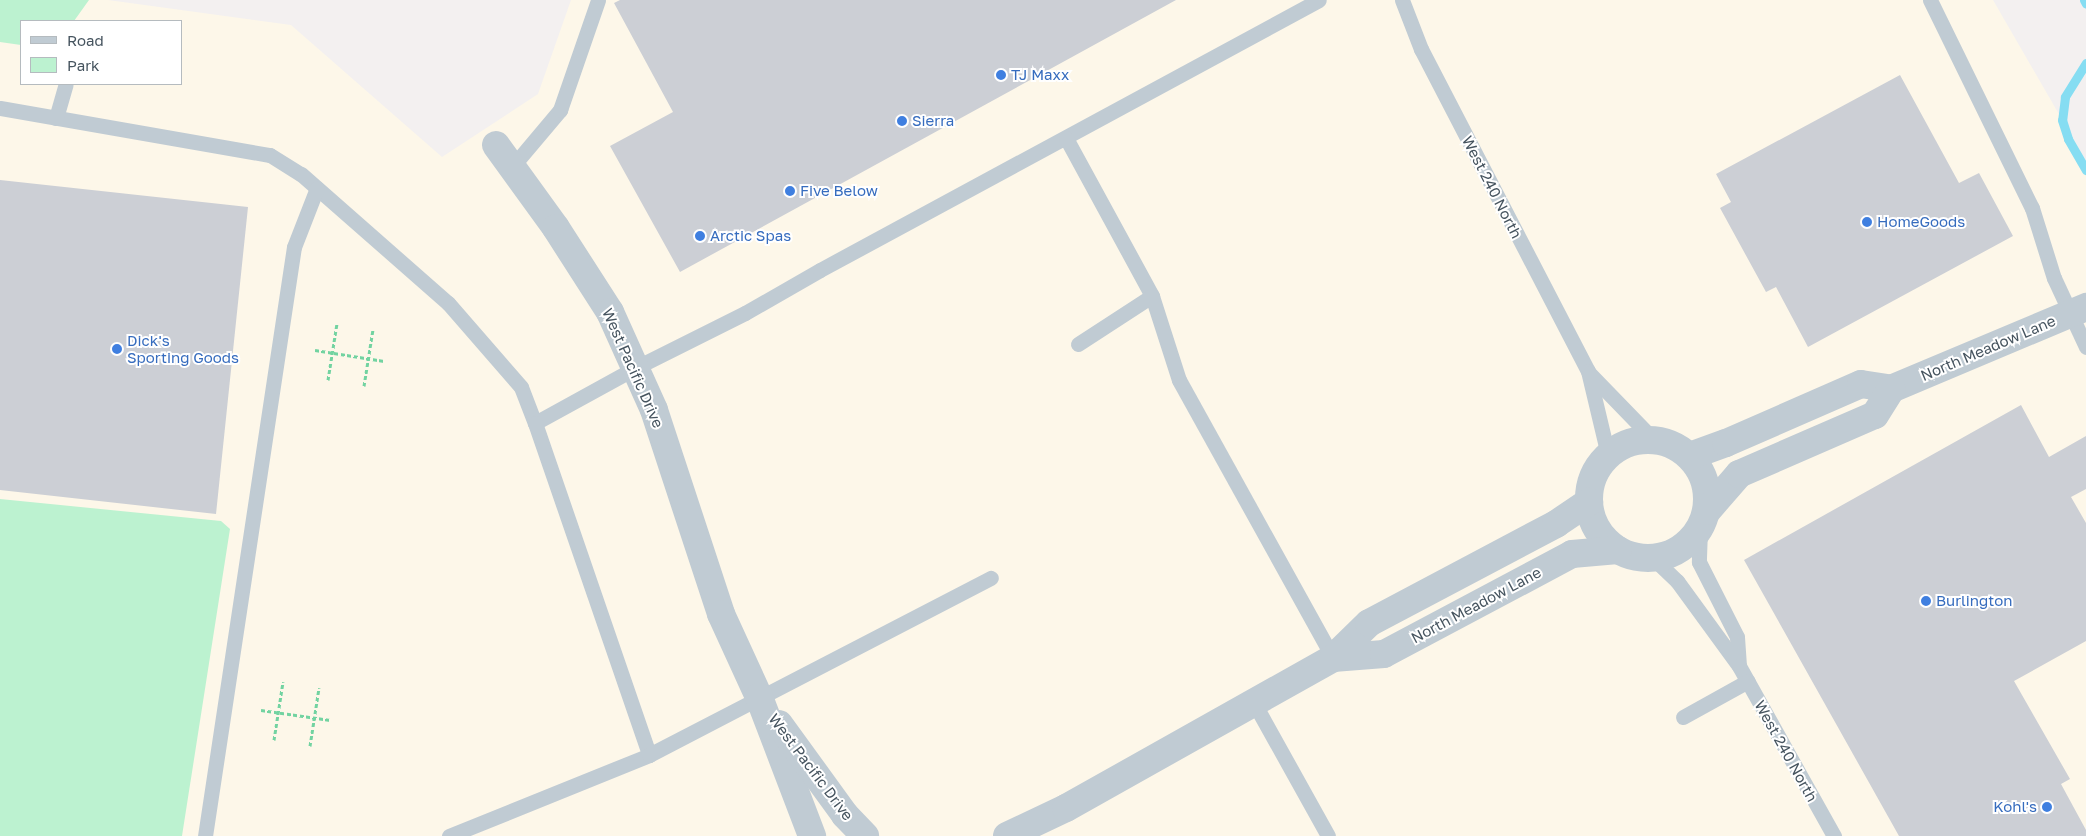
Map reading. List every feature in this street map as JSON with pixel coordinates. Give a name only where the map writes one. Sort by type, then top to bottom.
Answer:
[{"type":"street","name":"West Pacific Drive","points":[[496,145],[556,228],[610,312],[654,410],[721,614],[759,697],[812,836]]},
{"type":"street","name":"North Meadow Lane","points":[[1891,389],[2078,310]]},
{"type":"street","points":[[1690,456],[1726,443],[1861,384],[1891,389],[1875,414],[1739,474],[1704,520],[1692,540],[1668,556],[1654,559],[1636,557],[1618,550],[1603,538],[1593,521],[1589,502],[1590,485],[1597,469],[1608,455],[1621,446],[1638,440],[1654,440],[1673,445],[1690,456],[1702,472],[1708,491],[1704,520]]},
{"type":"street","name":"North Meadow Lane","points":[[1007,836],[1066,808],[1333,658],[1370,622],[1556,524],[1589,502]]},
{"type":"street","name":"North Meadow Lane","points":[[1333,658],[1384,654],[1572,554],[1618,550]]},
{"type":"street","name":"West Pacific Drive","points":[[759,697],[845,815],[865,836]]},
{"type":"street","name":"North Meadow Lane","points":[[1034,836],[1066,808]]},
{"type":"lane","points":[[512,167],[560,110],[598,0]]},
{"type":"lane","points":[[535,423],[635,368],[745,313],[820,270],[1319,0]]},
{"type":"lane","name":"West 240 North","points":[[1402,0],[1421,49],[1588,372],[1608,455]]},
{"type":"lane","points":[[1930,0],[2032,208],[2054,278],[2078,310],[2086,347]]},
{"type":"lane","points":[[56,118],[66,85]]},
{"type":"lane","points":[[0,108],[270,155],[301,174],[448,303],[521,387],[649,755]]},
{"type":"lane","points":[[1066,138],[1152,296],[1179,380],[1333,658]]},
{"type":"lane","points":[[205,836],[294,247],[317,188]]},
{"type":"lane","points":[[1078,344],[1152,296]]},
{"type":"lane","name":"West 240 North","points":[[1588,372],[1654,440]]},
{"type":"lane","name":"West 240 North","points":[[1704,520],[1699,562],[1737,637],[1739,666]]},
{"type":"lane","name":"West 240 North","points":[[1654,559],[1677,581],[1739,666],[1834,836]]},
{"type":"lane","points":[[449,836],[649,755],[991,578]]},
{"type":"lane","points":[[1683,717],[1748,681]]},
{"type":"lane","points":[[1254,701],[1328,836]]},
{"type":"path","points":[[328,380],[337,323]]},
{"type":"path","points":[[364,386],[373,329]]},
{"type":"path","points":[[315,350],[384,361]]},
{"type":"path","points":[[274,740],[282,682]]},
{"type":"path","points":[[310,746],[319,688]]},
{"type":"path","points":[[261,710],[330,720]]},
{"type":"shaded area","points":[[0,0],[108,0],[291,25],[442,157],[538,94],[571,0],[1993,0],[2086,161],[2086,836],[0,836]]},
{"type":"green space","points":[[0,0],[89,0],[75,20],[20,20],[20,45],[0,42]]},
{"type":"green space","points":[[0,499],[221,521],[230,529],[182,836],[0,836]]},
{"type":"building","points":[[620,0],[1176,0],[680,272],[610,146],[673,112],[614,3]]},
{"type":"building","name":"HomeGoods","points":[[1900,75],[1959,183],[1979,173],[2013,236],[1808,347],[1776,287],[1766,292],[1720,208],[1731,202],[1716,174]]},
{"type":"building","name":"Dick's Sporting Goods","points":[[0,180],[248,207],[216,514],[0,490]]},
{"type":"building","name":"Burlington","points":[[2021,405],[2049,457],[2086,436],[2086,489],[2071,497],[2086,523],[2086,641],[2014,681],[2070,779],[2061,784],[2086,830],[2086,836],[1899,836],[1744,560]]},
{"type":"waterway","points":[[2084,0],[2086,4]]},
{"type":"waterway","points":[[2086,63],[2065,97],[2062,120],[2068,139],[2086,170]]},
{"type":"place","name":"TJ Maxx","points":[[1001,75]]},
{"type":"place","name":"Sierra","points":[[902,121]]},
{"type":"place","name":"Five Below","points":[[790,191]]},
{"type":"place","name":"HomeGoods","points":[[1867,222]]},
{"type":"place","name":"Arctic Spas","points":[[700,236]]},
{"type":"place","name":"Dick's Sporting Goods","points":[[117,349]]},
{"type":"place","name":"Burlington","points":[[1926,601]]},
{"type":"place","name":"Kohl's","points":[[2047,807]]}]
